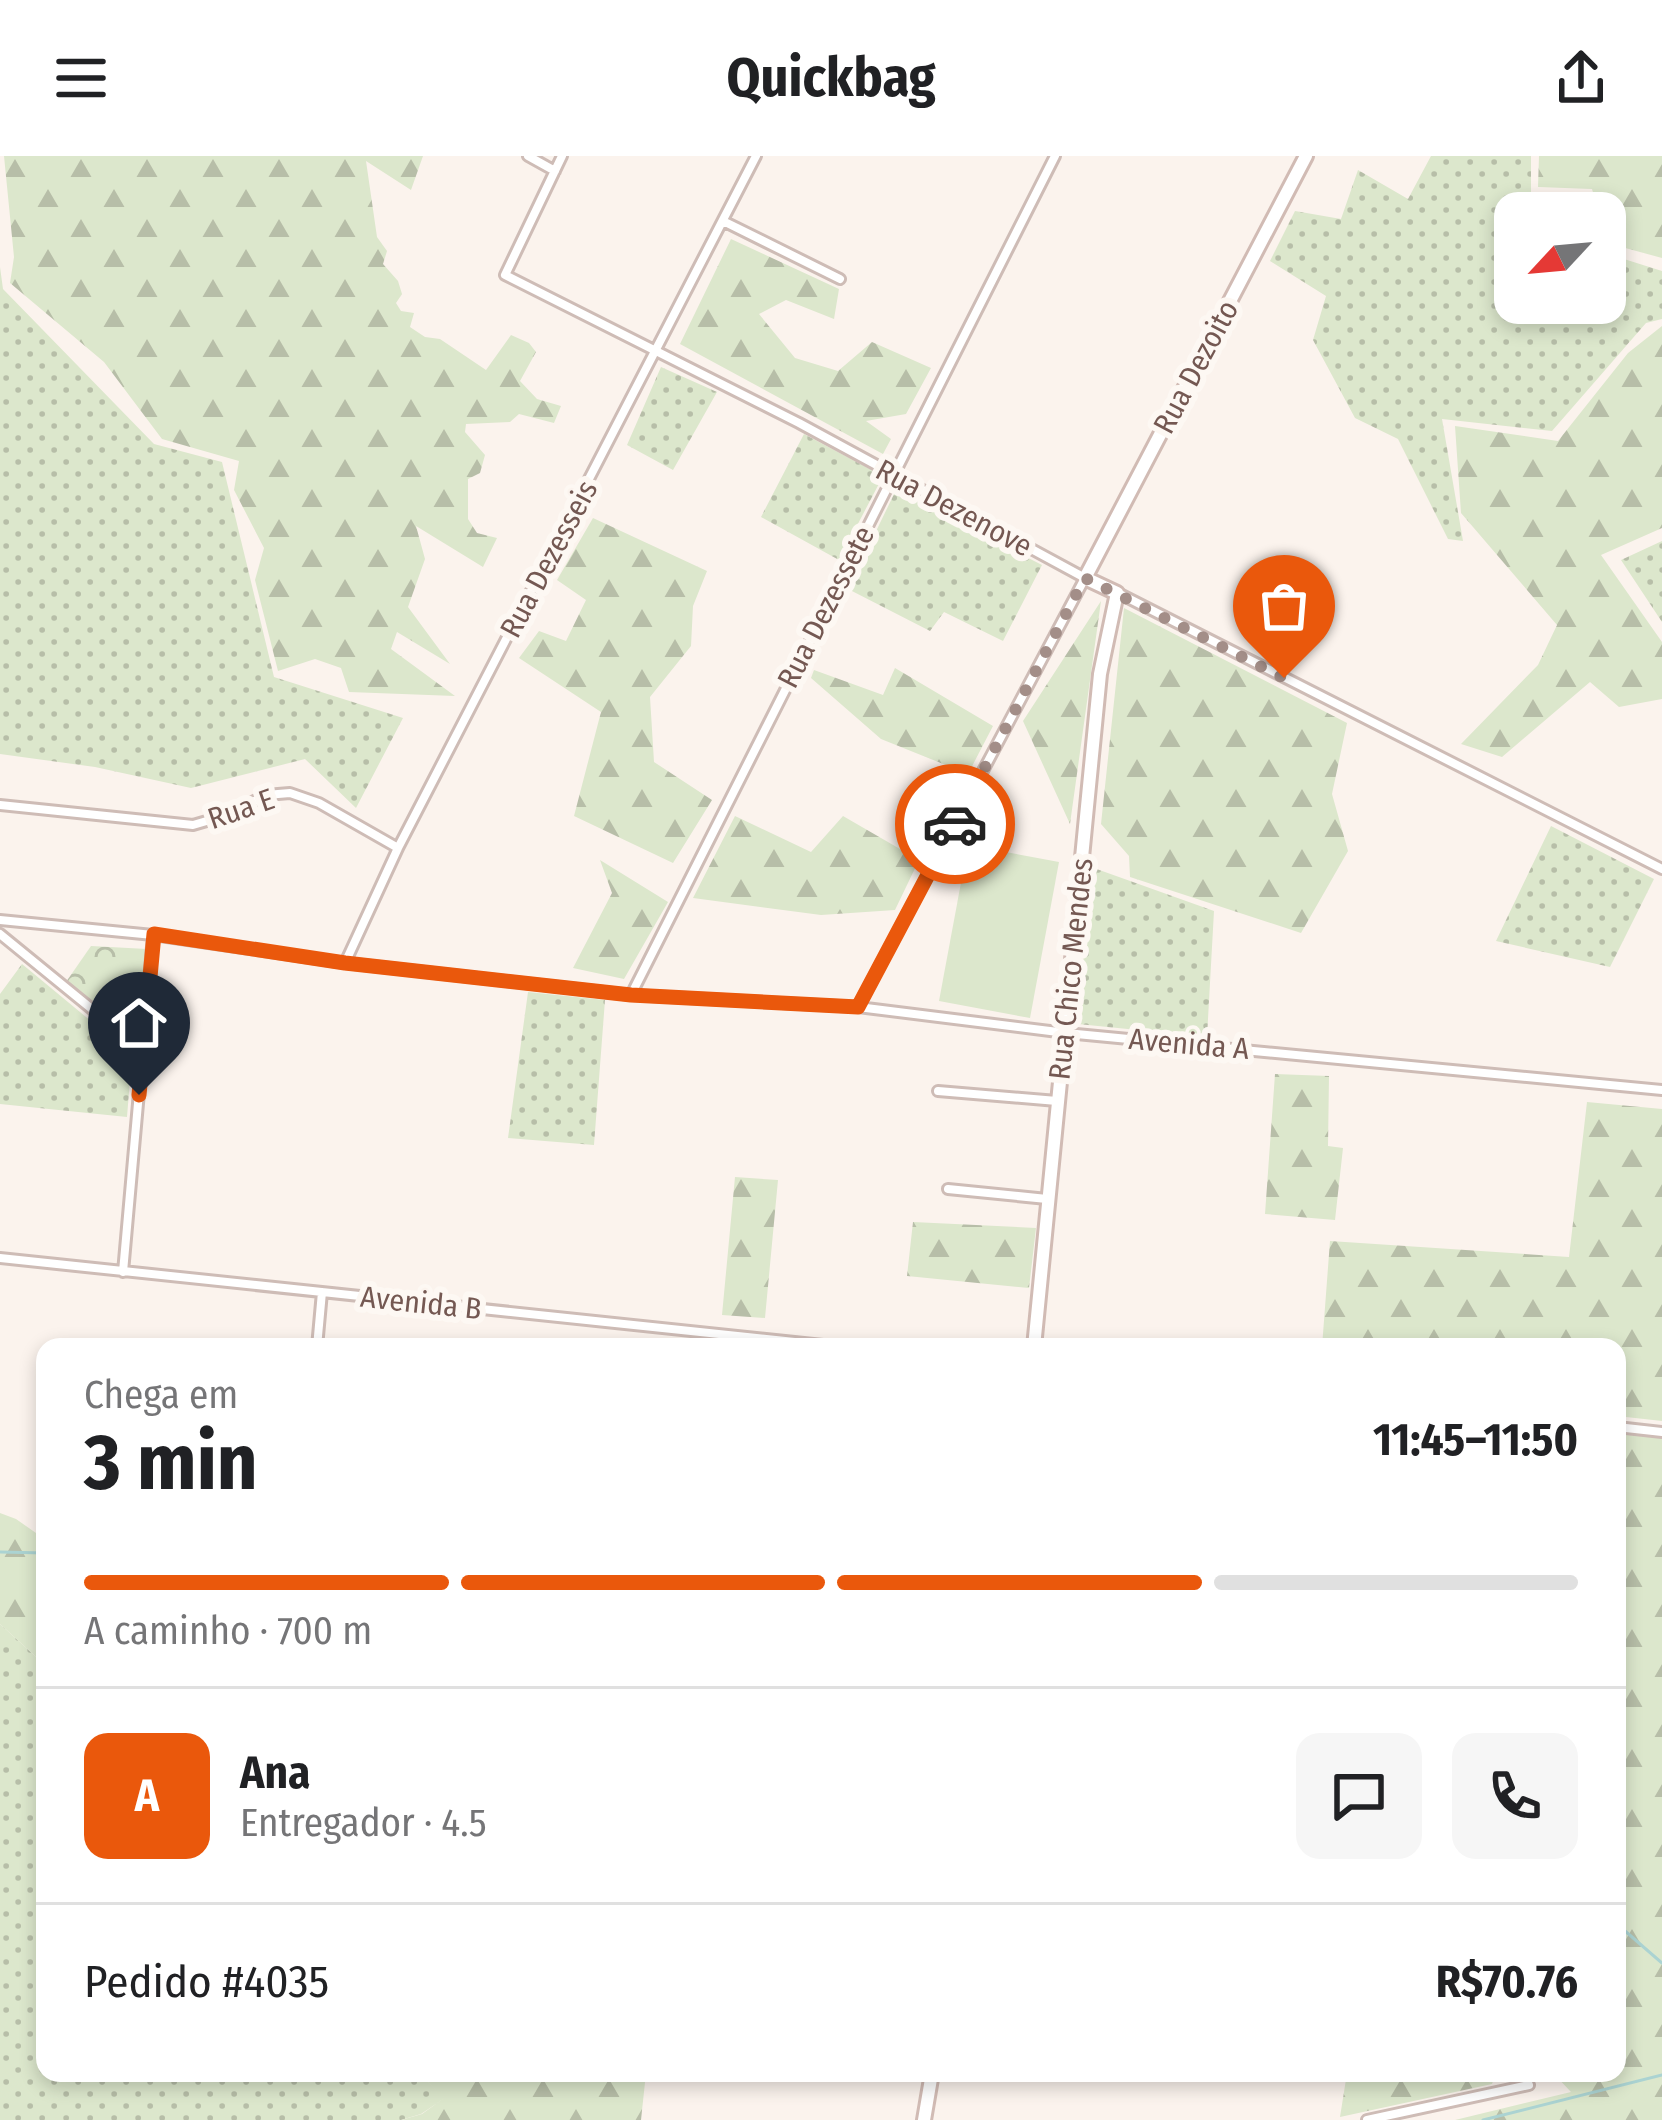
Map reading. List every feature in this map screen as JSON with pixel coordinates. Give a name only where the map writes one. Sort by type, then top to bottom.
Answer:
[{"type":"main road","name":"Rua Dezoito","points":[[1085,578],[1306,156]]},
{"type":"main road","name":"Rua Dezenove","points":[[1085,578],[1117,592]]},
{"type":"main road","name":"Rua Chico Mendes","points":[[1035,1338],[1100,674],[1117,592]]},
{"type":"main road","points":[[924,2120],[930,2082]]},
{"type":"street","points":[[529,156],[555,170],[562,156]]},
{"type":"street","name":"Rua Dezesseis","points":[[345,963],[398,848],[756,156]]},
{"type":"street","name":"Rua Dezessete","points":[[631,995],[1055,156]]},
{"type":"street","name":"Rua Dezenove","points":[[555,170],[505,275],[799,423],[1085,578]]},
{"type":"street","points":[[723,221],[840,279]]},
{"type":"street","points":[[858,1007],[1085,578]]},
{"type":"street","name":"Rua Dezenove","points":[[1117,592],[1662,869]]},
{"type":"street","name":"Rua E","points":[[0,805],[193,825],[227,815],[266,795],[290,793],[319,803],[398,848]]},
{"type":"street","name":"Avenida A","points":[[0,920],[154,934],[345,963],[631,995],[858,1007],[1066,1033],[1662,1090]]},
{"type":"street","points":[[0,934],[143,1051]]},
{"type":"street","points":[[122,1272],[154,934]]},
{"type":"street","points":[[938,1091],[1059,1101]]},
{"type":"street","points":[[948,1189],[1049,1199]]},
{"type":"street","name":"Avenida B","points":[[0,1258],[757,1338]]},
{"type":"street","points":[[318,1338],[322,1292]]},
{"type":"street","points":[[1626,1428],[1662,1432]]},
{"type":"street","points":[[1367,2120],[1529,2085]]},
{"type":"green space","points":[[4,156],[423,156],[411,190],[366,161],[377,237],[387,251],[383,264],[402,294],[396,303],[401,311],[414,313],[410,327],[425,337],[440,339],[486,370],[511,335],[529,343],[536,352],[520,381],[537,399],[561,406],[554,423],[519,414],[510,422],[466,424],[465,432],[485,455],[480,473],[468,479],[468,519],[477,533],[497,538],[483,567],[416,526],[425,559],[408,607],[450,664],[397,632],[391,649],[455,696],[349,692],[341,668],[315,659],[278,671],[255,580],[264,548],[234,490],[239,461],[162,439],[104,362],[10,283],[14,257]]},
{"type":"green space","points":[[1431,156],[1531,156],[1531,192],[1494,192],[1494,324],[1626,324],[1626,260],[1662,271],[1662,319],[1646,323],[1552,431],[1442,419],[1463,541],[1448,539],[1398,439],[1355,418],[1313,340],[1326,296],[1270,261],[1295,211],[1341,219],[1358,170],[1408,199]]},
{"type":"green space","points":[[1539,156],[1662,156],[1662,258],[1626,248],[1626,192],[1538,187]]},
{"type":"green space","points":[[731,239],[839,289],[834,319],[786,300],[759,314],[795,358],[838,371],[872,342],[931,368],[906,414],[866,421],[891,439],[883,454],[680,344]]},
{"type":"green space","points":[[0,267],[3,289],[154,444],[222,462],[274,677],[403,718],[356,808],[305,759],[191,788],[95,767],[0,754]]},
{"type":"green space","points":[[1662,326],[1662,528],[1601,555],[1662,642],[1662,699],[1619,707],[1590,682],[1502,757],[1461,744],[1538,665],[1557,625],[1461,513],[1455,426],[1558,441],[1628,353]]},
{"type":"green space","points":[[661,367],[717,392],[673,470],[627,445]]},
{"type":"green space","points":[[804,434],[883,476],[839,560],[761,517]]},
{"type":"green space","points":[[896,490],[1042,565],[1003,641],[944,612],[930,631],[848,589]]},
{"type":"green space","points":[[593,518],[707,571],[693,606],[691,646],[650,697],[654,762],[712,800],[673,863],[574,816],[601,712],[519,658],[539,631],[566,641],[586,600],[557,580]]},
{"type":"green space","points":[[1662,541],[1662,622],[1621,560]]},
{"type":"green space","points":[[1101,601],[1070,824],[1023,721]]},
{"type":"green space","points":[[1124,608],[1347,723],[1332,794],[1348,851],[1301,933],[1130,877],[1129,856],[1101,824]]},
{"type":"green space","points":[[895,668],[993,726],[968,774],[881,739],[811,678],[814,670],[883,695]]},
{"type":"green space","points":[[735,816],[811,852],[843,816],[919,860],[895,910],[821,915],[693,898]]},
{"type":"green space","points":[[1551,826],[1654,879],[1610,967],[1496,941]]},
{"type":"green space","points":[[968,845],[1059,862],[1030,1018],[939,1001]]},
{"type":"green space","points":[[600,860],[668,902],[624,979],[573,968],[612,893]]},
{"type":"green space","points":[[1091,867],[1214,911],[1207,1037],[1078,1024]]},
{"type":"green space","points":[[91,946],[147,949],[139,1040],[66,982]]},
{"type":"green space","points":[[22,964],[132,1055],[127,1117],[0,1104],[0,994]]},
{"type":"green space","points":[[528,992],[605,1000],[594,1145],[508,1138]]},
{"type":"green space","points":[[1275,1074],[1329,1076],[1328,1146],[1343,1148],[1335,1220],[1265,1214]]},
{"type":"green space","points":[[1587,1102],[1662,1109],[1662,1421],[1626,1417],[1626,1338],[1323,1338],[1330,1241],[1569,1257]]},
{"type":"green space","points":[[735,1177],[778,1180],[765,1318],[722,1315]]},
{"type":"green space","points":[[913,1222],[1036,1228],[1029,1288],[907,1276]]},
{"type":"green space","points":[[1626,1434],[1662,1438],[1662,2120],[1455,2120],[1571,2092],[1562,2082],[1626,2082]]},
{"type":"green space","points":[[0,1513],[36,1533],[36,1657],[0,1624]]},
{"type":"green space","points":[[0,1624],[36,1657],[36,2082],[428,2082],[445,2098],[401,2120],[0,2120]]},
{"type":"green space","points":[[428,2082],[645,2082],[641,2120],[401,2120],[422,2114],[444,2098]]},
{"type":"green space","points":[[1346,2082],[1493,2082],[1492,2084],[1340,2117]]},
{"type":"waterway","points":[[0,1552],[36,1553]]},
{"type":"waterway","points":[[1626,1932],[1662,1963]]},
{"type":"waterway","points":[[1483,2120],[1662,2075]]},
{"type":"way so far","points":[[955,824],[1085,578],[1284,678]]},
{"type":"route","points":[[139,1095],[154,934],[345,963],[631,995],[858,1007],[955,824]]}]
